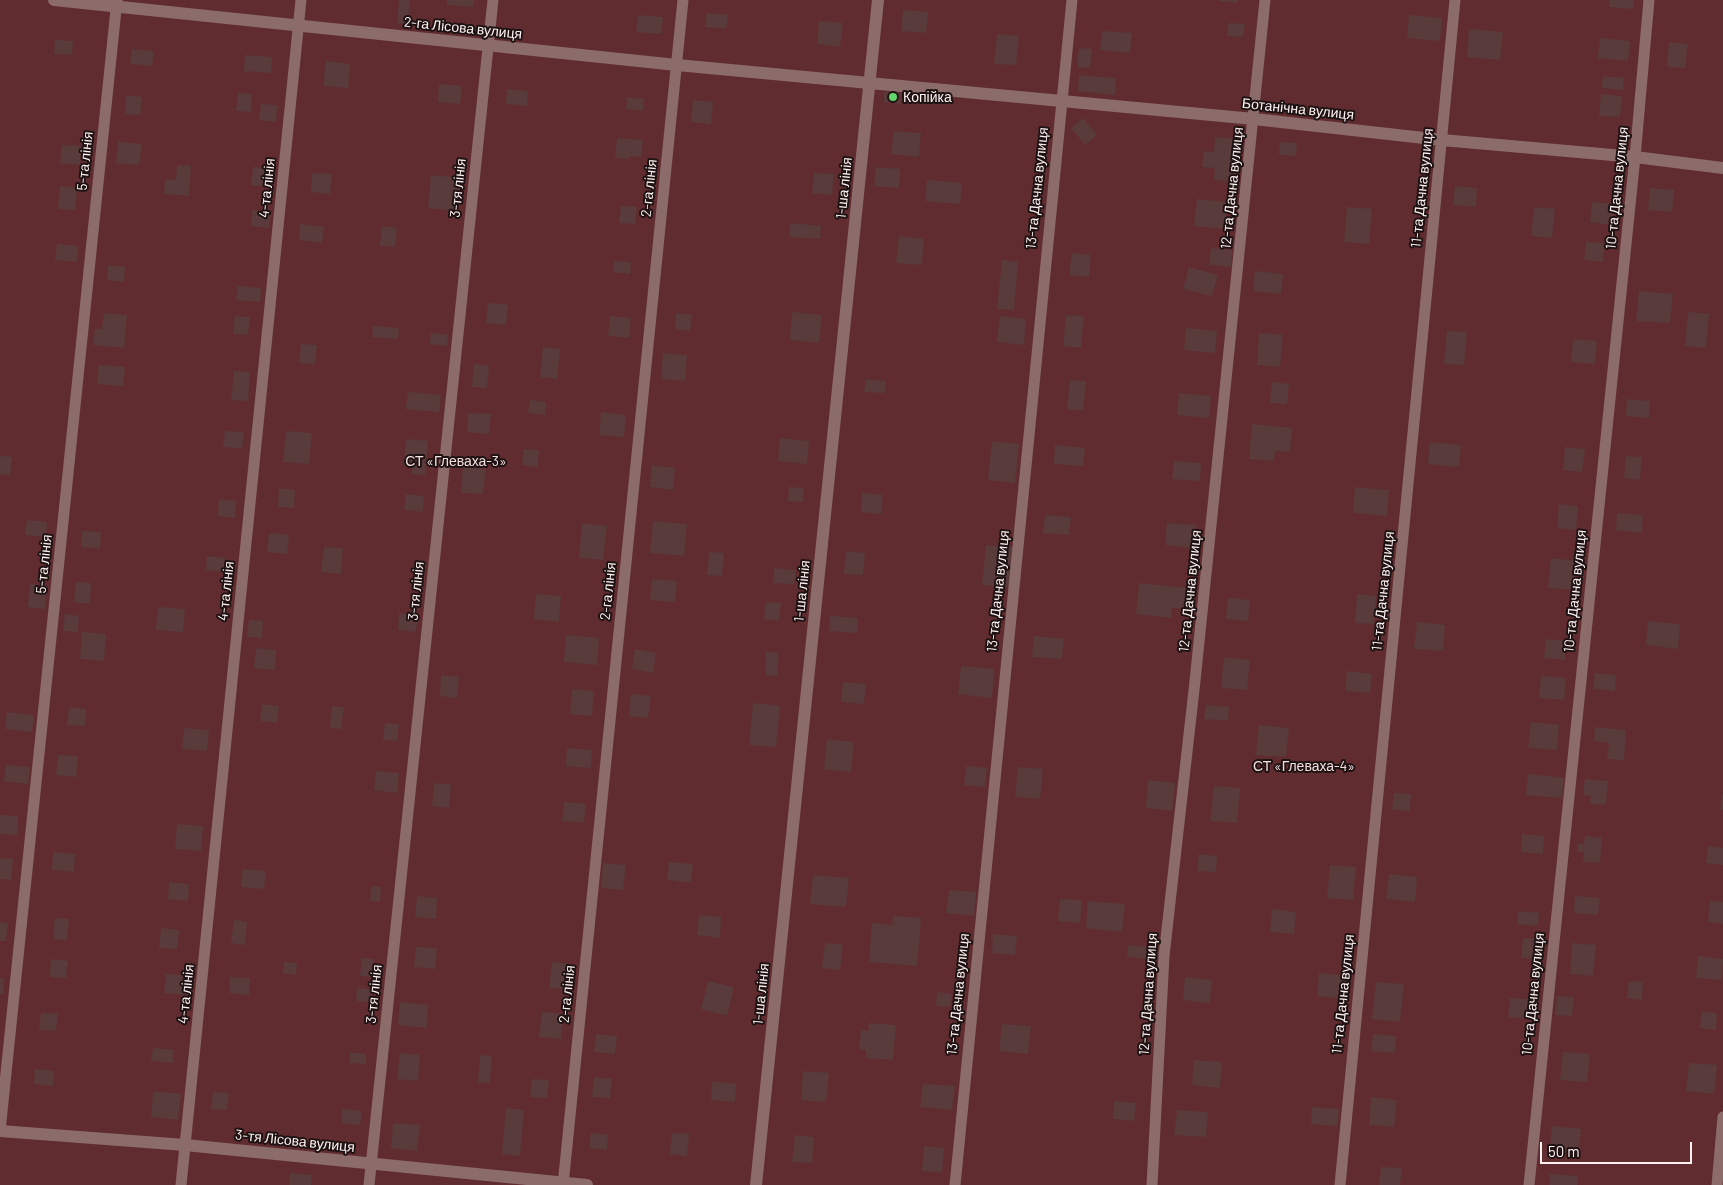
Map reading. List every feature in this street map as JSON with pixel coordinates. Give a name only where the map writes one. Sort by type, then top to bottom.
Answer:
[{"type":"street","name":"2-га Лісова вулиця","points":[[54,0],[117,3],[299,26],[870,83]]},
{"type":"street","name":"1-ша лінія","points":[[756,1185],[878,0]]},
{"type":"street","name":"Ботанічна вулиця","points":[[870,83],[1254,119],[1442,140],[1635,157],[1723,168]]},
{"type":"street","name":"3-тя Лісова вулиця","points":[[0,1131],[185,1146],[586,1185]]},
{"type":"lane","name":"4-та лінія","points":[[181,1185],[301,0]]},
{"type":"lane","name":"3-тя лінія","points":[[369,1185],[493,0]]},
{"type":"lane","name":"2-га лінія","points":[[563,1184],[683,0]]},
{"type":"lane","name":"13-та Дачна вулиця","points":[[955,1185],[1072,0]]},
{"type":"lane","name":"12-та Дачна вулиця","points":[[1152,1185],[1164,956],[1196,681],[1265,0]]},
{"type":"lane","name":"11-та Дачна вулиця","points":[[1340,1185],[1455,0]]},
{"type":"lane","name":"10-та Дачна вулиця","points":[[1529,1185],[1635,157],[1649,0]]},
{"type":"lane","name":"5-та лінія","points":[[0,1131],[117,3]]},
{"type":"lane","points":[[1716,1185],[1723,1117]]},
{"type":"green space","points":[[0,0],[1723,0],[1723,1185],[0,1185]]},
{"type":"building","points":[[399,0],[410,0],[408,24],[397,23]]},
{"type":"building","points":[[447,0],[474,0],[473,7],[447,5]]},
{"type":"building","points":[[1219,0],[1238,0],[1237,3]]},
{"type":"building","points":[[1610,0],[1634,0],[1633,9],[1609,7]]},
{"type":"building","points":[[903,10],[928,12],[926,33],[901,31]]},
{"type":"building","points":[[707,13],[728,15],[726,29],[705,27]]},
{"type":"building","points":[[638,15],[663,17],[661,34],[636,32]]},
{"type":"building","points":[[1409,15],[1442,18],[1440,41],[1407,38]]},
{"type":"building","points":[[819,21],[843,23],[840,47],[817,44]]},
{"type":"building","points":[[1228,23],[1245,24],[1243,37],[1227,36]]},
{"type":"building","points":[[1469,29],[1503,32],[1500,60],[1467,57]]},
{"type":"building","points":[[1102,31],[1132,33],[1130,53],[1100,50]]},
{"type":"building","points":[[997,34],[1019,36],[1016,65],[994,64]]},
{"type":"building","points":[[1600,38],[1630,41],[1628,61],[1598,58]]},
{"type":"building","points":[[55,40],[73,41],[72,55],[54,54]]},
{"type":"building","points":[[1669,42],[1688,44],[1685,68],[1667,67]]},
{"type":"building","points":[[1079,48],[1092,49],[1090,68],[1077,67]]},
{"type":"building","points":[[132,49],[154,51],[152,66],[130,64]]},
{"type":"building","points":[[245,55],[272,57],[271,73],[244,71]]},
{"type":"building","points":[[326,61],[350,64],[348,88],[323,86]]},
{"type":"building","points":[[1079,75],[1116,78],[1115,95],[1078,91]]},
{"type":"building","points":[[1603,76],[1624,78],[1623,90],[1602,88]]},
{"type":"building","points":[[439,84],[462,86],[460,104],[438,102]]},
{"type":"building","points":[[507,89],[528,91],[527,106],[506,104]]},
{"type":"building","name":"Копійка","points":[[884,92],[901,93],[900,104],[884,102]]},
{"type":"building","points":[[238,93],[252,94],[251,112],[236,111]]},
{"type":"building","points":[[1601,94],[1622,96],[1620,117],[1599,116]]},
{"type":"building","points":[[126,95],[142,97],[140,115],[125,114]]},
{"type":"building","points":[[627,97],[644,99],[643,111],[626,109]]},
{"type":"building","points":[[693,100],[713,102],[711,124],[691,122]]},
{"type":"building","points":[[261,104],[277,105],[276,122],[259,120]]},
{"type":"building","points":[[1083,118],[1097,135],[1085,145],[1071,128]]},
{"type":"building","points":[[894,131],[921,133],[919,157],[891,154]]},
{"type":"building","points":[[1215,137],[1241,139],[1237,182],[1214,180],[1215,168],[1202,167],[1204,151],[1214,152]]},
{"type":"building","points":[[617,138],[643,140],[641,157],[630,156],[630,159],[615,158]]},
{"type":"building","points":[[118,142],[142,144],[139,165],[116,163]]},
{"type":"building","points":[[1280,142],[1297,143],[1296,156],[1279,155]]},
{"type":"building","points":[[62,145],[81,146],[80,165],[60,163]]},
{"type":"building","points":[[177,165],[191,166],[189,196],[164,194],[165,179],[176,180]]},
{"type":"building","points":[[253,167],[266,168],[264,186],[251,185]]},
{"type":"building","points":[[876,167],[900,169],[899,188],[874,186]]},
{"type":"building","points":[[312,173],[332,174],[330,194],[311,192]]},
{"type":"building","points":[[814,173],[834,174],[832,195],[812,193]]},
{"type":"building","points":[[431,175],[461,178],[458,211],[428,208]]},
{"type":"building","points":[[927,180],[962,183],[960,204],[925,201]]},
{"type":"building","points":[[60,186],[77,188],[75,210],[58,209]]},
{"type":"building","points":[[1455,186],[1477,188],[1476,207],[1453,205]]},
{"type":"building","points":[[1650,188],[1674,190],[1672,212],[1648,210]]},
{"type":"building","points":[[1197,199],[1227,202],[1224,229],[1194,226]]},
{"type":"building","points":[[1592,202],[1615,204],[1613,225],[1590,222]]},
{"type":"building","points":[[621,206],[637,207],[635,224],[619,223]]},
{"type":"building","points":[[1347,207],[1372,209],[1369,244],[1344,242]]},
{"type":"building","points":[[1534,207],[1555,209],[1552,238],[1531,236]]},
{"type":"building","points":[[252,210],[271,212],[269,228],[251,226]]},
{"type":"building","points":[[790,223],[821,226],[820,239],[789,237]]},
{"type":"building","points":[[300,224],[324,227],[322,243],[299,240]]},
{"type":"building","points":[[382,226],[397,228],[395,247],[380,246]]},
{"type":"building","points":[[899,236],[924,239],[922,265],[896,263]]},
{"type":"building","points":[[1586,242],[1605,243],[1603,262],[1584,260]]},
{"type":"building","points":[[57,244],[78,246],[77,262],[55,260]]},
{"type":"building","points":[[1211,248],[1232,250],[1231,267],[1209,265]]},
{"type":"building","points":[[1072,253],[1091,255],[1089,277],[1069,275]]},
{"type":"building","points":[[1002,260],[1018,262],[1014,310],[997,309]]},
{"type":"building","points":[[614,261],[631,262],[630,274],[613,272]]},
{"type":"building","points":[[108,265],[125,267],[124,282],[107,280]]},
{"type":"building","points":[[1189,267],[1218,275],[1212,296],[1183,289]]},
{"type":"building","points":[[1255,271],[1283,274],[1281,294],[1253,291]]},
{"type":"building","points":[[238,286],[261,288],[260,302],[236,300]]},
{"type":"building","points":[[1639,291],[1673,294],[1670,323],[1636,321]]},
{"type":"building","points":[[488,303],[508,305],[506,325],[486,323]]},
{"type":"building","points":[[792,312],[822,315],[819,343],[790,340]]},
{"type":"building","points":[[1688,312],[1709,314],[1706,348],[1685,346]]},
{"type":"building","points":[[104,313],[127,315],[124,348],[93,345],[95,329],[102,329]]},
{"type":"building","points":[[676,313],[692,315],[690,331],[675,329]]},
{"type":"building","points":[[1066,315],[1084,316],[1081,348],[1063,346]]},
{"type":"building","points":[[235,316],[250,317],[248,335],[233,334]]},
{"type":"building","points":[[610,316],[631,318],[629,338],[608,336]]},
{"type":"building","points":[[1000,316],[1026,319],[1024,345],[997,342]]},
{"type":"building","points":[[373,326],[399,328],[398,339],[372,337]]},
{"type":"building","points":[[1186,328],[1217,331],[1215,353],[1184,350]]},
{"type":"building","points":[[1447,331],[1467,332],[1464,365],[1444,364]]},
{"type":"building","points":[[431,333],[448,335],[447,346],[430,344]]},
{"type":"building","points":[[1259,333],[1283,335],[1280,367],[1257,365]]},
{"type":"building","points":[[1573,339],[1597,341],[1595,364],[1571,362]]},
{"type":"building","points":[[301,344],[317,345],[315,364],[299,363]]},
{"type":"building","points":[[543,347],[560,349],[557,379],[540,377]]},
{"type":"building","points":[[663,353],[687,355],[685,381],[661,379]]},
{"type":"building","points":[[474,364],[489,366],[487,388],[472,387]]},
{"type":"building","points":[[99,365],[125,367],[123,386],[97,384]]},
{"type":"building","points":[[234,371],[250,372],[248,401],[231,400]]},
{"type":"building","points":[[866,379],[886,381],[885,393],[864,392]]},
{"type":"building","points":[[1070,380],[1086,381],[1083,411],[1067,409]]},
{"type":"building","points":[[1272,382],[1289,384],[1287,404],[1270,403]]},
{"type":"building","points":[[408,392],[441,395],[439,412],[406,409]]},
{"type":"building","points":[[1179,393],[1211,396],[1209,418],[1177,415]]},
{"type":"building","points":[[1627,399],[1650,401],[1649,418],[1626,416]]},
{"type":"building","points":[[530,400],[546,402],[545,415],[528,413]]},
{"type":"building","points":[[601,412],[626,415],[624,437],[599,435]]},
{"type":"building","points":[[468,413],[491,414],[489,434],[467,432]]},
{"type":"building","points":[[1252,424],[1292,428],[1290,452],[1275,451],[1274,461],[1249,459]]},
{"type":"building","points":[[225,431],[244,432],[242,449],[223,447]]},
{"type":"building","points":[[286,431],[312,433],[309,464],[283,462]]},
{"type":"building","points":[[780,438],[809,441],[807,464],[778,461]]},
{"type":"building","points":[[406,439],[428,441],[425,475],[412,474],[412,467],[404,466]]},
{"type":"building","points":[[992,441],[1019,444],[1015,483],[988,480]]},
{"type":"building","points":[[1430,442],[1461,445],[1459,467],[1428,464]]},
{"type":"building","points":[[1055,445],[1085,448],[1083,466],[1054,464]]},
{"type":"building","points":[[1565,447],[1585,449],[1582,472],[1563,470]]},
{"type":"building","points":[[524,449],[539,450],[537,467],[522,465]]},
{"type":"building","points":[[0,456],[12,457],[10,475],[0,474]]},
{"type":"building","points":[[1626,456],[1642,457],[1640,480],[1624,478]]},
{"type":"building","points":[[1174,461],[1201,463],[1200,481],[1172,479]]},
{"type":"building","points":[[652,465],[675,468],[673,490],[650,487]]},
{"type":"building","points":[[463,467],[486,469],[483,494],[461,493]]},
{"type":"building","points":[[789,487],[804,488],[803,502],[788,501]]},
{"type":"building","points":[[1355,487],[1389,490],[1387,516],[1353,513]]},
{"type":"building","points":[[279,488],[295,490],[294,508],[278,507]]},
{"type":"building","points":[[862,493],[883,495],[881,514],[861,512]]},
{"type":"building","points":[[406,494],[424,496],[423,512],[404,510]]},
{"type":"building","points":[[219,499],[236,501],[235,518],[218,516]]},
{"type":"building","points":[[1559,504],[1578,506],[1576,530],[1557,528]]},
{"type":"building","points":[[1617,513],[1643,515],[1642,533],[1616,530]]},
{"type":"building","points":[[1045,515],[1071,517],[1069,535],[1043,533]]},
{"type":"building","points":[[27,520],[47,522],[46,537],[25,535]]},
{"type":"building","points":[[653,521],[687,524],[684,556],[650,553]]},
{"type":"building","points":[[582,523],[607,526],[603,560],[579,558]]},
{"type":"building","points":[[1167,523],[1196,525],[1194,548],[1165,545]]},
{"type":"building","points":[[82,531],[101,532],[100,549],[81,547]]},
{"type":"building","points":[[269,533],[289,535],[287,554],[267,552]]},
{"type":"building","points":[[986,545],[1014,547],[1011,587],[982,585]]},
{"type":"building","points":[[324,547],[343,548],[341,574],[321,572]]},
{"type":"building","points":[[846,551],[865,553],[863,575],[844,574]]},
{"type":"building","points":[[709,552],[724,553],[722,576],[707,575]]},
{"type":"building","points":[[207,556],[225,558],[224,572],[206,570]]},
{"type":"building","points":[[1551,558],[1578,561],[1575,590],[1548,588]]},
{"type":"building","points":[[774,568],[796,570],[794,584],[773,583]]},
{"type":"building","points":[[652,579],[677,581],[675,602],[650,600]]},
{"type":"building","points":[[76,582],[91,583],[90,604],[74,602]]},
{"type":"building","points":[[1139,583],[1186,588],[1185,609],[1172,608],[1171,618],[1136,614]]},
{"type":"building","points":[[30,584],[47,586],[45,609],[28,607]]},
{"type":"building","points":[[536,594],[561,596],[559,622],[534,619]]},
{"type":"building","points":[[1357,594],[1376,596],[1374,624],[1355,623]]},
{"type":"building","points":[[1228,598],[1250,600],[1248,621],[1226,619]]},
{"type":"building","points":[[766,602],[781,603],[779,621],[764,619]]},
{"type":"building","points":[[158,607],[185,609],[183,632],[156,630]]},
{"type":"building","points":[[399,613],[418,615],[416,632],[398,630]]},
{"type":"building","points":[[65,614],[79,616],[78,632],[63,631]]},
{"type":"building","points":[[830,616],[858,618],[857,633],[829,631]]},
{"type":"building","points":[[249,620],[263,621],[262,638],[247,637]]},
{"type":"building","points":[[1648,621],[1680,624],[1678,649],[1646,645]]},
{"type":"building","points":[[1417,622],[1445,625],[1443,651],[1414,649]]},
{"type":"building","points":[[82,632],[106,634],[104,661],[80,659]]},
{"type":"building","points":[[566,635],[599,638],[597,665],[564,662]]},
{"type":"building","points":[[1034,636],[1064,639],[1062,659],[1032,657]]},
{"type":"building","points":[[1546,639],[1566,641],[1565,660],[1544,658]]},
{"type":"building","points":[[256,648],[276,650],[275,670],[254,668]]},
{"type":"building","points":[[635,649],[656,653],[653,673],[632,669]]},
{"type":"building","points":[[766,651],[779,653],[777,676],[765,675]]},
{"type":"building","points":[[1224,657],[1250,660],[1247,690],[1221,688]]},
{"type":"building","points":[[961,666],[994,669],[992,698],[958,694]]},
{"type":"building","points":[[1347,671],[1372,674],[1370,693],[1345,691]]},
{"type":"building","points":[[1595,673],[1616,675],[1615,691],[1593,689]]},
{"type":"building","points":[[441,675],[459,677],[457,698],[440,696]]},
{"type":"building","points":[[1541,676],[1566,678],[1564,700],[1539,698]]},
{"type":"building","points":[[843,682],[866,684],[864,704],[841,702]]},
{"type":"building","points":[[572,689],[594,691],[592,716],[570,714]]},
{"type":"building","points":[[631,694],[651,696],[648,718],[629,716]]},
{"type":"building","points":[[753,703],[780,706],[776,747],[749,745]]},
{"type":"building","points":[[262,704],[279,706],[277,723],[260,721]]},
{"type":"building","points":[[1206,705],[1229,707],[1228,721],[1204,719]]},
{"type":"building","points":[[332,706],[344,707],[341,729],[330,728]]},
{"type":"building","points":[[69,707],[86,709],[85,726],[67,725]]},
{"type":"building","points":[[7,712],[34,715],[32,732],[5,729]]},
{"type":"building","points":[[1531,722],[1559,725],[1557,750],[1528,748]]},
{"type":"building","points":[[385,723],[399,724],[397,741],[383,740]]},
{"type":"building","points":[[1259,725],[1289,728],[1286,757],[1256,755]]},
{"type":"building","points":[[1595,727],[1626,730],[1624,760],[1607,759],[1609,743],[1594,741]]},
{"type":"building","points":[[184,728],[209,730],[207,751],[182,749]]},
{"type":"building","points":[[827,739],[854,742],[851,772],[824,769]]},
{"type":"building","points":[[567,748],[592,750],[591,768],[566,766]]},
{"type":"building","points":[[58,755],[78,756],[76,777],[56,775]]},
{"type":"building","points":[[6,765],[30,767],[28,784],[4,781]]},
{"type":"building","points":[[966,766],[987,768],[985,787],[964,785]]},
{"type":"building","points":[[1018,767],[1043,769],[1040,799],[1015,797]]},
{"type":"building","points":[[376,771],[399,773],[397,793],[374,790]]},
{"type":"building","points":[[1528,774],[1564,778],[1562,798],[1526,795]]},
{"type":"building","points":[[1585,779],[1608,781],[1606,805],[1590,804],[1591,796],[1583,795]]},
{"type":"building","points":[[1148,780],[1175,783],[1172,811],[1146,808]]},
{"type":"building","points":[[434,783],[451,785],[449,808],[432,806]]},
{"type":"building","points":[[1214,786],[1240,788],[1237,823],[1210,821]]},
{"type":"building","points":[[1394,793],[1411,794],[1409,811],[1392,809]]},
{"type":"building","points":[[1722,795],[1723,810],[1720,810]]},
{"type":"building","points":[[564,802],[586,804],[584,823],[562,821]]},
{"type":"building","points":[[0,815],[18,816],[17,835],[0,834]]},
{"type":"building","points":[[177,824],[203,826],[201,851],[175,849]]},
{"type":"building","points":[[1522,834],[1544,836],[1543,854],[1521,852]]},
{"type":"building","points":[[1585,836],[1602,838],[1600,863],[1583,862],[1584,852],[1577,852],[1578,843],[1584,844]]},
{"type":"building","points":[[1708,846],[1723,848],[1723,865],[1706,863]]},
{"type":"building","points":[[53,852],[75,854],[74,872],[52,870]]},
{"type":"building","points":[[1199,854],[1217,856],[1216,872],[1197,871]]},
{"type":"building","points":[[0,858],[13,859],[11,880],[0,879]]},
{"type":"building","points":[[669,862],[693,864],[691,883],[667,880]]},
{"type":"building","points":[[603,863],[626,865],[623,890],[601,888]]},
{"type":"building","points":[[1330,865],[1356,867],[1353,900],[1327,898]]},
{"type":"building","points":[[243,869],[266,871],[264,889],[241,887]]},
{"type":"building","points":[[1389,874],[1417,877],[1415,902],[1386,899]]},
{"type":"building","points":[[813,875],[849,878],[846,907],[810,904]]},
{"type":"building","points":[[169,882],[189,884],[188,901],[168,899]]},
{"type":"building","points":[[371,886],[381,887],[380,902],[370,901]]},
{"type":"building","points":[[949,890],[976,892],[974,916],[946,913]]},
{"type":"building","points":[[417,896],[437,898],[436,919],[415,917]]},
{"type":"building","points":[[1575,896],[1600,898],[1598,915],[1574,913]]},
{"type":"building","points":[[1060,899],[1082,900],[1080,923],[1058,921]]},
{"type":"building","points":[[1088,901],[1125,904],[1122,932],[1086,928]]},
{"type":"building","points":[[1710,901],[1723,902],[1723,924],[1708,922]]},
{"type":"building","points":[[1272,909],[1296,912],[1294,934],[1270,932]]},
{"type":"building","points":[[1518,911],[1539,913],[1538,926],[1517,924]]},
{"type":"building","points":[[699,915],[721,917],[720,938],[697,935]]},
{"type":"building","points":[[893,916],[921,918],[917,966],[869,962],[872,923],[892,925]]},
{"type":"building","points":[[55,918],[69,919],[67,940],[53,939]]},
{"type":"building","points":[[234,920],[247,922],[245,945],[231,943]]},
{"type":"building","points":[[0,922],[8,923],[6,941],[0,941]]},
{"type":"building","points":[[161,928],[179,930],[177,949],[159,948]]},
{"type":"building","points":[[993,934],[1017,936],[1015,955],[992,953]]},
{"type":"building","points":[[1523,938],[1536,939],[1534,959],[1521,958]]},
{"type":"building","points":[[825,943],[843,945],[840,970],[822,968]]},
{"type":"building","points":[[1572,943],[1596,945],[1593,976],[1570,974]]},
{"type":"building","points":[[1128,945],[1159,948],[1158,960],[1127,957]]},
{"type":"building","points":[[416,947],[437,948],[435,969],[414,967]]},
{"type":"building","points":[[1698,956],[1723,959],[1722,980],[1696,978]]},
{"type":"building","points":[[362,958],[374,959],[373,977],[360,976]]},
{"type":"building","points":[[51,959],[68,961],[66,978],[50,977]]},
{"type":"building","points":[[284,962],[297,963],[296,975],[283,973]]},
{"type":"building","points":[[552,962],[567,963],[565,989],[549,988]]},
{"type":"building","points":[[1319,973],[1351,976],[1349,999],[1317,996]]},
{"type":"building","points":[[166,974],[189,976],[187,995],[164,993]]},
{"type":"building","points":[[230,977],[250,978],[249,995],[229,993]]},
{"type":"building","points":[[1185,977],[1212,980],[1210,1003],[1183,1000]]},
{"type":"building","points":[[0,978],[4,979],[3,995],[0,994]]},
{"type":"building","points":[[708,981],[734,987],[727,1016],[701,1009]]},
{"type":"building","points":[[1629,981],[1643,982],[1642,1000],[1627,998]]},
{"type":"building","points":[[1376,982],[1404,984],[1400,1022],[1372,1019]]},
{"type":"building","points":[[357,988],[371,989],[370,1002],[356,1001]]},
{"type":"building","points":[[937,992],[952,994],[950,1007],[936,1006]]},
{"type":"building","points":[[1557,996],[1574,997],[1572,1016],[1555,1015]]},
{"type":"building","points":[[1510,998],[1538,1000],[1536,1020],[1508,1017]]},
{"type":"building","points":[[400,1002],[428,1005],[427,1028],[398,1025]]},
{"type":"building","points":[[542,1012],[563,1014],[561,1039],[539,1037]]},
{"type":"building","points":[[1702,1012],[1717,1013],[1716,1030],[1700,1028]]},
{"type":"building","points":[[41,1013],[58,1014],[56,1031],[39,1030]]},
{"type":"building","points":[[869,1023],[896,1025],[893,1060],[866,1058],[866,1050],[859,1049],[861,1030],[868,1031]]},
{"type":"building","points":[[1002,1024],[1031,1026],[1028,1054],[999,1051]]},
{"type":"building","points":[[596,1034],[617,1036],[615,1054],[594,1052]]},
{"type":"building","points":[[1373,1034],[1396,1036],[1395,1053],[1371,1051]]},
{"type":"building","points":[[153,1048],[174,1050],[173,1063],[151,1061]]},
{"type":"building","points":[[350,1052],[366,1054],[366,1064],[349,1063]]},
{"type":"building","points":[[1563,1052],[1590,1054],[1587,1082],[1560,1080]]},
{"type":"building","points":[[400,1053],[420,1055],[418,1081],[397,1079]]},
{"type":"building","points":[[480,1055],[492,1056],[490,1083],[478,1082]]},
{"type":"building","points":[[1194,1060],[1222,1062],[1220,1088],[1192,1085]]},
{"type":"building","points":[[1689,1063],[1717,1065],[1714,1094],[1686,1091]]},
{"type":"building","points":[[35,1069],[54,1071],[53,1086],[34,1084]]},
{"type":"building","points":[[803,1071],[829,1073],[826,1102],[801,1100]]},
{"type":"building","points":[[594,1077],[612,1079],[610,1098],[592,1097]]},
{"type":"building","points":[[532,1079],[549,1080],[547,1098],[530,1097]]},
{"type":"building","points":[[712,1081],[736,1084],[735,1102],[711,1100]]},
{"type":"building","points":[[923,1084],[955,1086],[952,1110],[920,1107]]},
{"type":"building","points":[[153,1091],[181,1094],[178,1120],[151,1117]]},
{"type":"building","points":[[213,1092],[229,1093],[227,1110],[211,1109]]},
{"type":"building","points":[[1371,1097],[1397,1100],[1394,1127],[1369,1125]]},
{"type":"building","points":[[1114,1101],[1136,1103],[1134,1121],[1113,1119]]},
{"type":"building","points":[[1312,1107],[1339,1109],[1337,1126],[1311,1124]]},
{"type":"building","points":[[506,1108],[524,1110],[520,1156],[502,1154]]},
{"type":"building","points":[[342,1109],[362,1111],[360,1125],[341,1123]]},
{"type":"building","points":[[1177,1110],[1208,1112],[1206,1137],[1174,1135]]},
{"type":"building","points":[[393,1123],[420,1125],[417,1151],[391,1148]]},
{"type":"building","points":[[1552,1126],[1581,1129],[1579,1153],[1550,1150]]},
{"type":"building","points":[[591,1133],[608,1135],[607,1150],[589,1148]]},
{"type":"building","points":[[672,1133],[689,1134],[687,1156],[670,1154]]},
{"type":"building","points":[[795,1135],[814,1137],[812,1163],[792,1162]]},
{"type":"building","points":[[924,1146],[944,1148],[942,1173],[922,1171]]},
{"type":"building","points":[[1381,1167],[1402,1168],[1400,1185],[1379,1185]]},
{"type":"building","points":[[290,1173],[312,1175],[311,1185],[289,1185]]},
{"type":"building","points":[[1550,1174],[1578,1176],[1577,1185],[1549,1185]]},
{"type":"place","name":"Копійка","points":[[893,97]]},
{"type":"park label","name":"СТ «Глеваха-3»","points":[[456,461]]},
{"type":"park label","name":"СТ «Глеваха-4»","points":[[1304,766]]}]
